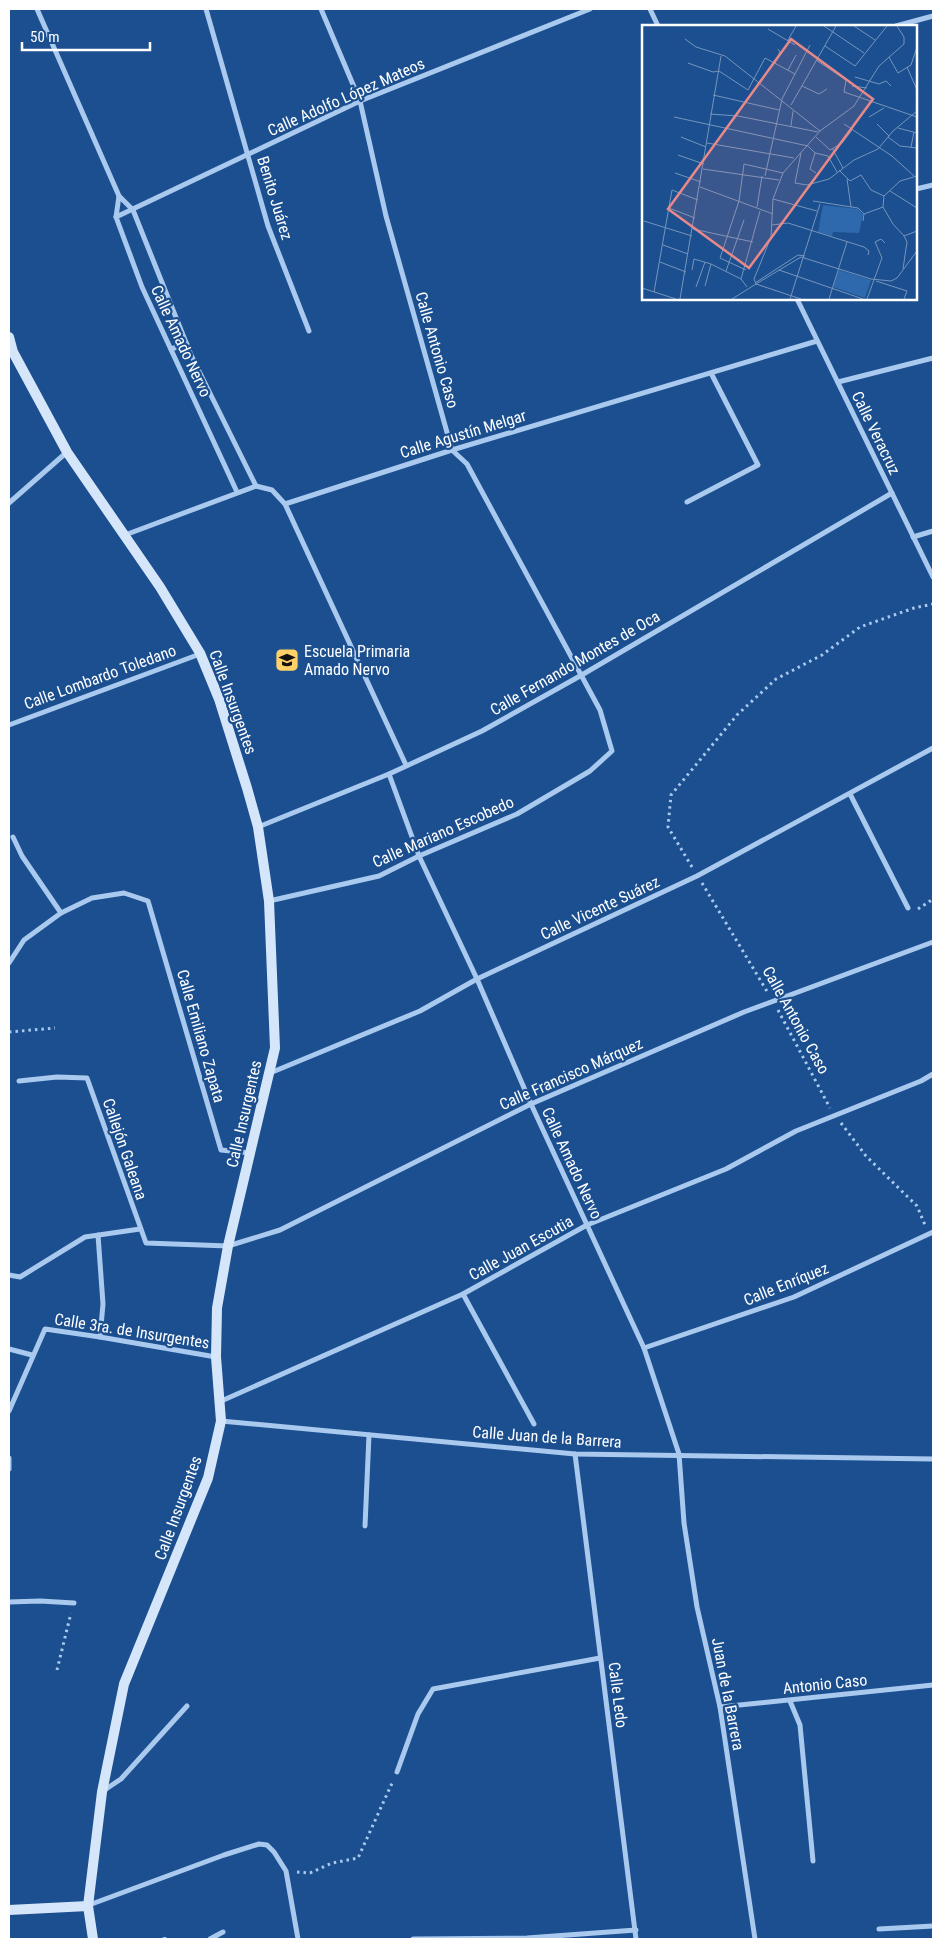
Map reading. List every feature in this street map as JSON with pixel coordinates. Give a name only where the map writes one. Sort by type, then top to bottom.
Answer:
[{"type":"main road","name":"Calle Insurgentes","points":[[9,337],[13,352],[67,452],[160,587],[200,653],[219,699],[258,827],[269,901],[275,1048],[228,1246],[217,1308],[216,1357],[220,1421],[208,1478],[124,1684],[102,1792],[88,1906],[93,1939]]},
{"type":"main road","points":[[9,1910],[88,1906]]},
{"type":"street","name":"Calle Amado Nervo","points":[[38,9],[120,196],[133,210],[187,344],[256,486]]},
{"type":"street","name":"Benito Juárez","points":[[206,9],[268,226],[309,332]]},
{"type":"street","name":"Calle Antonio Caso","points":[[321,9],[360,101],[386,216],[452,450],[467,464],[600,710],[612,751]]},
{"type":"street","name":"Calle Adolfo López Mateos","points":[[116,217],[360,101],[590,9]]},
{"type":"street","points":[[650,9],[658,25]]},
{"type":"street","points":[[900,25],[933,16]]},
{"type":"street","points":[[917,190],[933,185]]},
{"type":"street","points":[[116,217],[120,196]]},
{"type":"street","name":"Calle Amado Nervo","points":[[116,217],[142,287],[237,492]]},
{"type":"street","name":"Calle Veracruz","points":[[797,300],[933,577]]},
{"type":"street","name":"Calle Agustín Melgar","points":[[285,504],[452,450],[817,341]]},
{"type":"street","points":[[171,349],[187,344]]},
{"type":"street","points":[[838,382],[933,358]]},
{"type":"street","points":[[687,502],[758,465],[711,372]]},
{"type":"street","points":[[9,503],[67,452]]},
{"type":"street","points":[[124,536],[256,486],[272,490],[285,504],[406,765]]},
{"type":"street","name":"Calle Fernando Montes de Oca","points":[[258,827],[389,774],[482,731],[580,676],[892,493]]},
{"type":"street","points":[[913,537],[933,531]]},
{"type":"street","name":"Calle Lombardo Toledano","points":[[9,725],[200,653]]},
{"type":"street","name":"Calle Vicente Suárez","points":[[269,1073],[420,1011],[477,979],[697,876],[933,748]]},
{"type":"street","name":"Calle Mariano Escobedo","points":[[269,901],[379,876],[517,814],[590,771],[612,751]]},
{"type":"street","name":"Calle Amado Nervo","points":[[389,774],[420,856],[477,979],[531,1104],[644,1348],[679,1454]]},
{"type":"street","points":[[850,794],[908,908]]},
{"type":"street","points":[[9,963],[24,940],[61,913],[22,856],[13,837]]},
{"type":"street","name":"Calle Emiliano Zapata","points":[[61,913],[92,898],[124,893],[148,902],[221,1150],[250,1153]]},
{"type":"street","name":"Calle Francisco Márquez","points":[[140,1229],[146,1242],[228,1246],[280,1230],[531,1104],[744,1012],[933,942]]},
{"type":"street","name":"Calle Juan Escutia","points":[[219,1402],[464,1294],[587,1226],[726,1169],[796,1131],[921,1081],[933,1074]]},
{"type":"street","name":"Callejón Galeana","points":[[19,1081],[56,1077],[87,1078],[140,1229]]},
{"type":"street","points":[[9,1275],[20,1278],[85,1237],[140,1229]]},
{"type":"street","name":"Calle Enríquez","points":[[644,1348],[794,1297],[931,1233]]},
{"type":"street","points":[[98,1235],[103,1304],[100,1337]]},
{"type":"street","points":[[464,1294],[534,1424]]},
{"type":"street","name":"Calle 3ra. de Insurgentes","points":[[32,1355],[45,1329],[216,1357]]},
{"type":"street","points":[[9,1349],[32,1355],[9,1411]]},
{"type":"street","name":"Calle Juan de la Barrera","points":[[220,1421],[575,1454],[933,1459]]},
{"type":"street","points":[[366,1526],[369,1435]]},
{"type":"street","name":"Calle Ledo","points":[[575,1454],[636,1939]]},
{"type":"street","name":"Juan de la Barrera","points":[[679,1454],[684,1523],[697,1607],[720,1707],[754,1939]]},
{"type":"street","points":[[9,1458],[9,1469]]},
{"type":"street","points":[[9,1602],[40,1600],[74,1603]]},
{"type":"street","points":[[397,1772],[418,1714],[433,1689],[600,1658]]},
{"type":"street","name":"Antonio Caso","points":[[720,1707],[933,1685]]},
{"type":"street","points":[[790,1701],[800,1725],[813,1861]]},
{"type":"street","points":[[102,1792],[121,1779],[187,1706]]},
{"type":"street","points":[[88,1906],[259,1844],[267,1845],[274,1852],[286,1871],[298,1939]]},
{"type":"street","points":[[879,1929],[933,1926]]},
{"type":"street","points":[[413,1939],[528,1938],[636,1930]]},
{"type":"street","points":[[210,1939],[222,1932]]},
{"type":"path","name":"Calle Antonio Caso","points":[[931,1233],[917,1206],[866,1156],[834,1115],[773,1001],[668,828],[672,795],[737,715],[776,680],[822,655],[860,627],[914,608],[933,604]]},
{"type":"path","points":[[9,1032],[55,1028]]},
{"type":"path","points":[[57,1670],[74,1603]]},
{"type":"path","points":[[286,1871],[310,1873],[332,1863],[358,1858],[397,1772]]},
{"type":"place","name":"Escuela Primaria Amado Nervo","points":[[287,660]]}]
